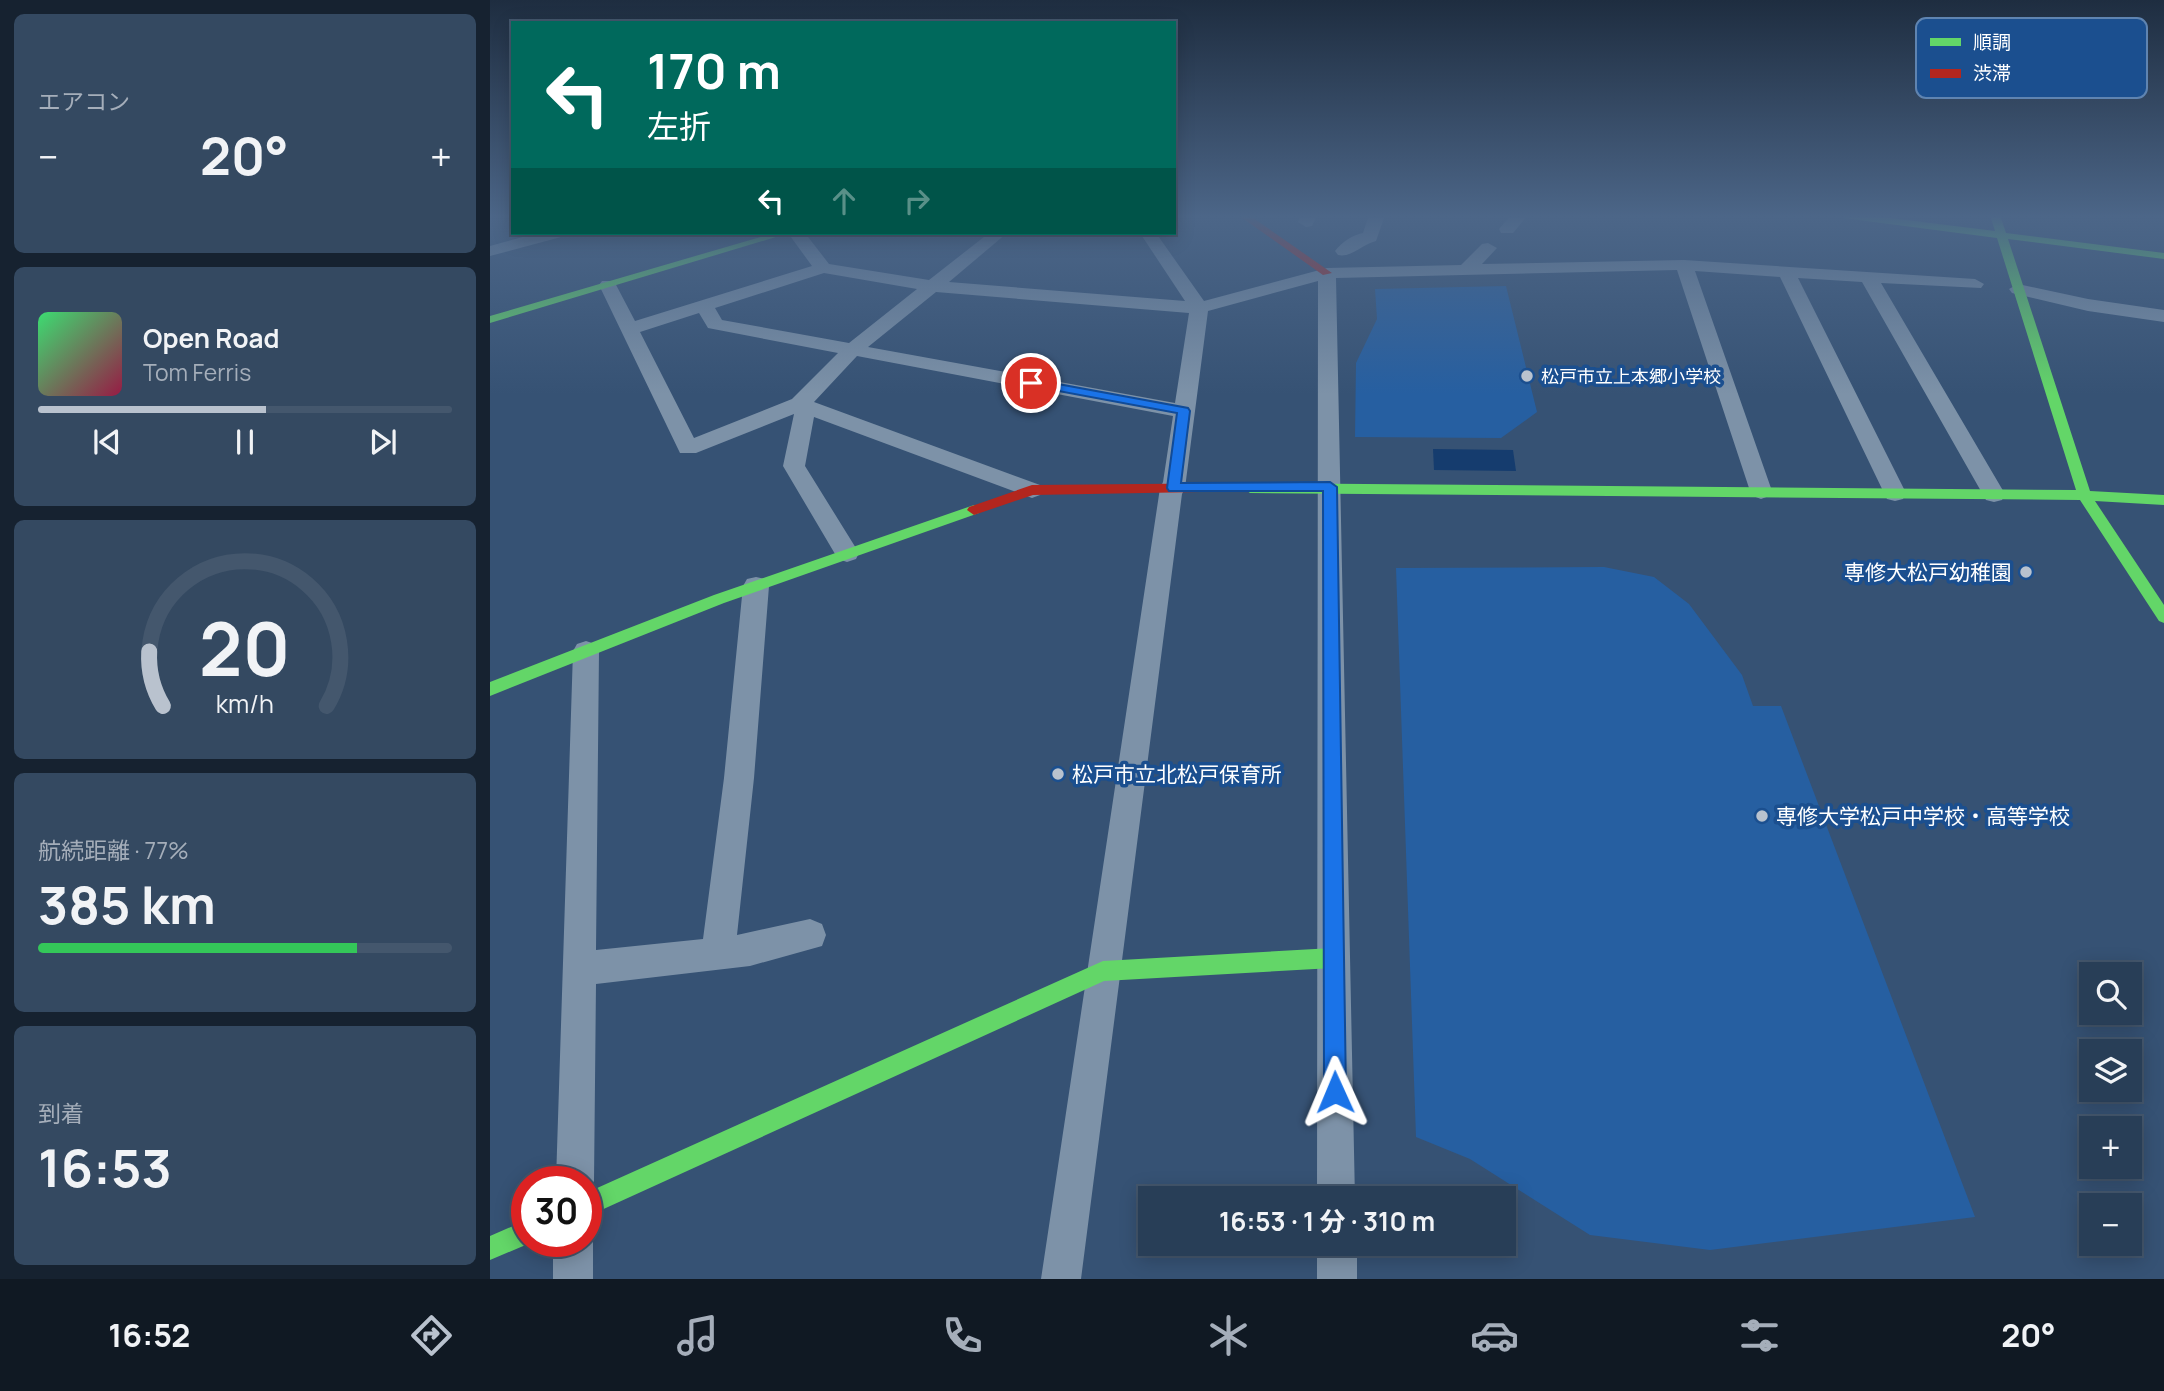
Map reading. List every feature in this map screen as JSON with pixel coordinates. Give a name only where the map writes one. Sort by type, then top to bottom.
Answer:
[{"type":"street","points":[[490,320],[643,275]]},
{"type":"street","points":[[629,329],[801,275]]},
{"type":"street","points":[[863,275],[932,286],[1199,308],[1297,275]]},
{"type":"street","points":[[608,285],[688,448],[802,405],[852,350],[946,275]]},
{"type":"street","points":[[1061,1279],[1199,308],[1176,275]]},
{"type":"street","points":[[1335,275],[1330,487],[1336,1186]]},
{"type":"street","points":[[1687,275],[1761,491]]},
{"type":"street","points":[[1788,275],[1895,493]]},
{"type":"street","points":[[1821,275],[1975,284]]},
{"type":"street","points":[[2014,275],[2084,495],[2164,617]]},
{"type":"street","points":[[1868,277],[1994,494]]},
{"type":"street","points":[[2018,289],[2088,305],[2163,327]]},
{"type":"street","points":[[704,306],[715,324],[1183,411]]},
{"type":"street","points":[[802,405],[1032,490]]},
{"type":"street","points":[[802,405],[794,466],[847,553]]},
{"type":"street","points":[[490,689],[756,586],[1032,490],[1330,487],[2084,495],[2164,500]]},
{"type":"street","points":[[718,954],[739,778],[756,586]]},
{"type":"street","points":[[575,1166],[586,651]]},
{"type":"street","points":[[581,969],[750,950],[810,936]]},
{"type":"street","points":[[602,1198],[1103,971],[1333,958]]},
{"type":"street","points":[[490,1248],[511,1239]]},
{"type":"street","points":[[1337,1256],[1337,1279]]},
{"type":"street","points":[[573,1257],[573,1279]]},
{"type":"shaded area","points":[[1506,286],[1537,412],[1501,438],[1355,437],[1356,363],[1377,319],[1375,289]]},
{"type":"shaded area","points":[[1433,449],[1513,450],[1516,471],[1434,470]]},
{"type":"shaded area","points":[[1604,567],[1654,577],[1689,604],[1742,675],[1753,706],[1781,706],[1975,1217],[1710,1250],[1590,1235],[1470,1159],[1416,1137],[1396,568]]},
{"type":"traffic: fast","points":[[490,320],[643,275]]},
{"type":"traffic: fast","points":[[2014,275],[2084,495],[2164,617]]},
{"type":"traffic: fast","points":[[1250,488],[2064,494],[2164,500]]},
{"type":"traffic: fast","points":[[490,689],[719,599],[974,510]]},
{"type":"traffic: fast","points":[[602,1198],[1103,971],[1333,958]]},
{"type":"traffic: fast","points":[[490,1248],[511,1239]]},
{"type":"traffic: jam","points":[[974,510],[1032,490],[1250,488]]},
{"type":"place","name":"松戸市立上本郷小学校","points":[[1527,376]]},
{"type":"place","name":"専修大松戸幼稚園","points":[[2026,572]]},
{"type":"place","name":"松戸市立北松戸保育所","points":[[1058,774]]},
{"type":"place","name":"専修大学松戸中学校・高等学校","points":[[1762,816]]},
{"type":"route","points":[[1031,383],[1183,411],[1174,488],[1330,487],[1335,1092]]}]
